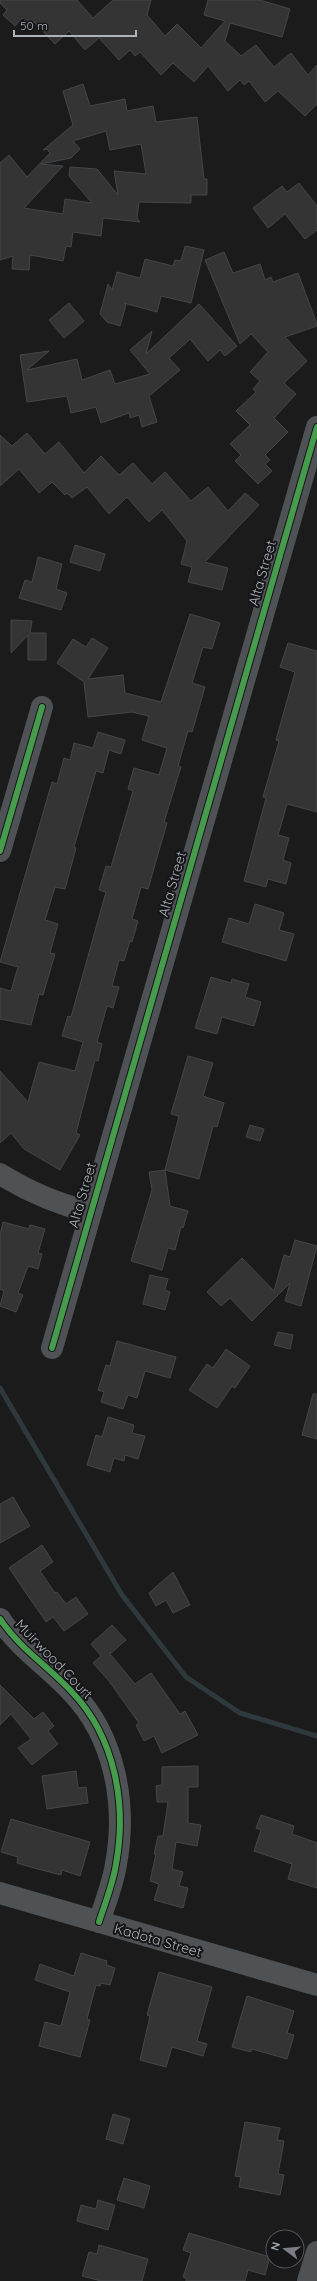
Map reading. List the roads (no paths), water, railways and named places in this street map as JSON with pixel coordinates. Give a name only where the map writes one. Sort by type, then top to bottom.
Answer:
[{"type":"street","name":"Alta Street","points":[[52,1348],[317,427]]},
{"type":"street","points":[[0,851],[42,707]]},
{"type":"street","points":[[0,1174],[28,1191],[67,1207],[90,1212]]},
{"type":"street","name":"Muirwood Court","points":[[0,1619],[18,1641],[72,1692],[91,1715],[105,1741],[120,1804],[120,1834],[116,1866],[99,1922]]},
{"type":"street","name":"Kadota Street","points":[[0,1893],[317,1985]]},
{"type":"street","points":[[308,2281],[317,2252]]},
{"type":"waterway","points":[[0,1388],[122,1595],[186,1677],[240,1713],[317,1736]]}]
